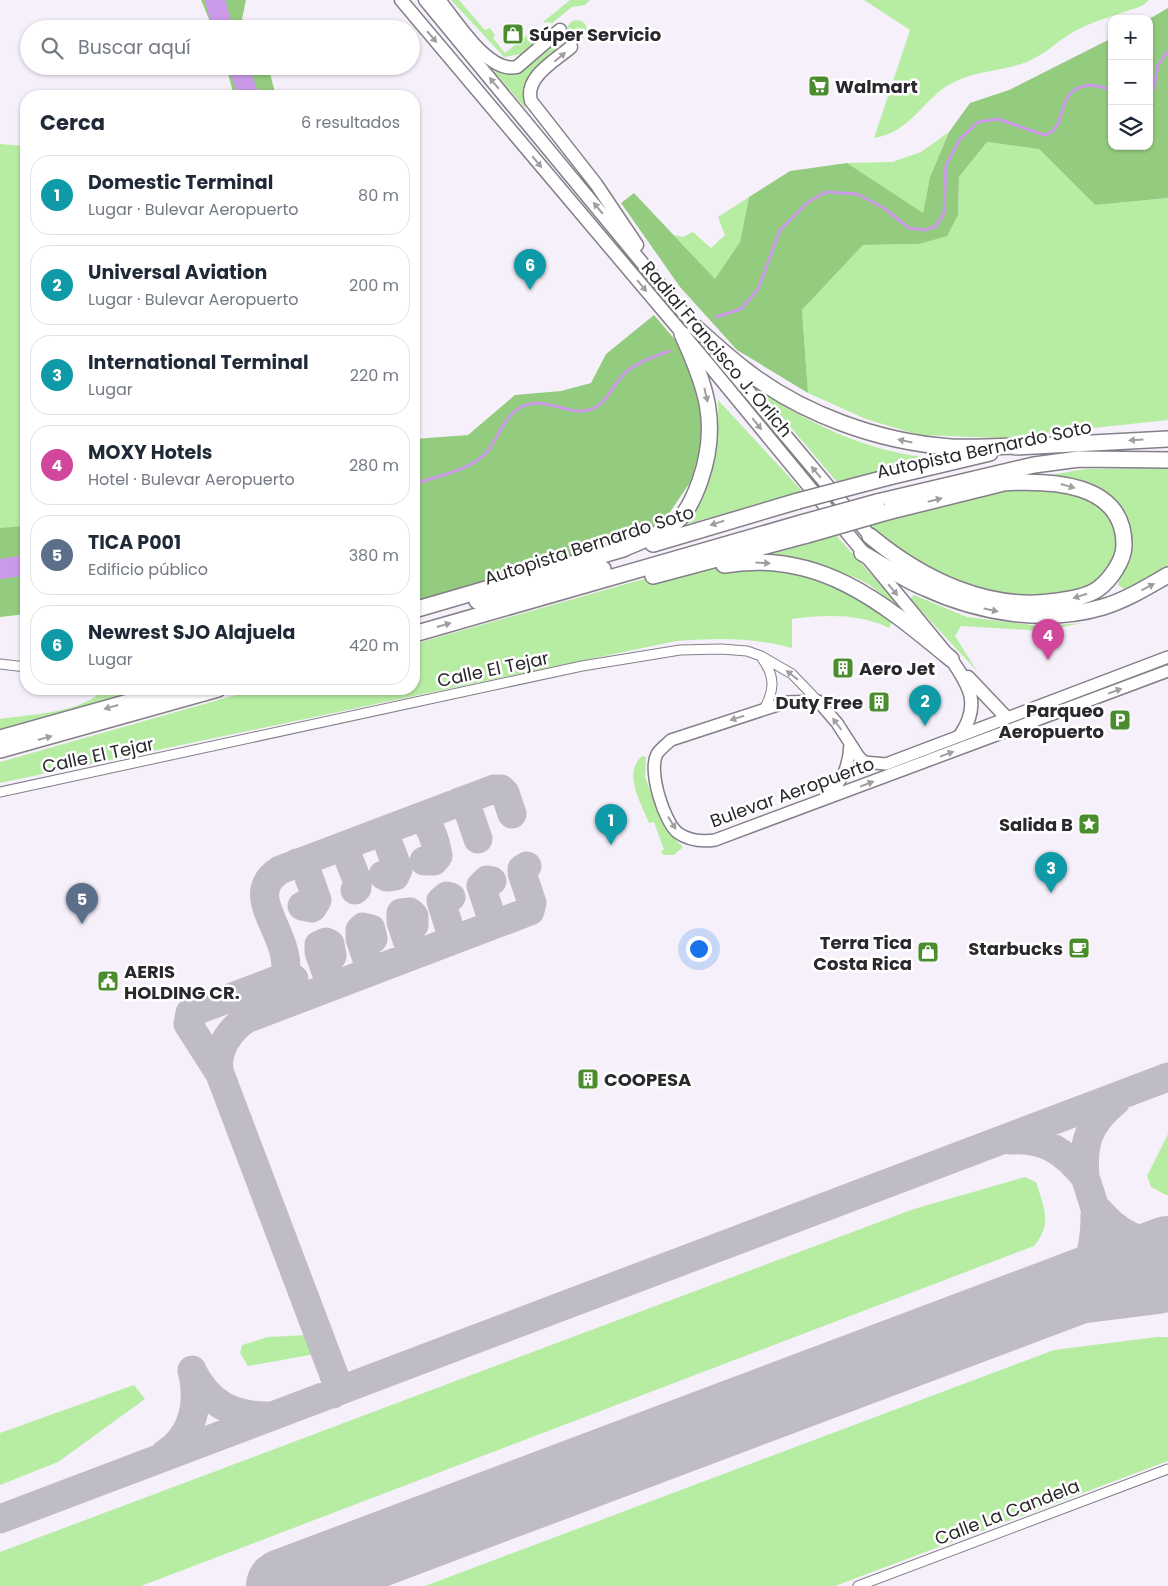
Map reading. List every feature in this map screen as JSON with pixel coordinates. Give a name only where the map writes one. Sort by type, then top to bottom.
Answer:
[{"type":"highway","points":[[689,330],[745,370],[792,399],[838,420],[904,441],[962,447],[1023,446]]},
{"type":"highway","points":[[420,608],[622,549],[650,538],[679,520],[693,500],[699,484],[709,452],[710,435],[710,415],[689,330]]},
{"type":"highway","points":[[1104,442],[1168,439]]},
{"type":"highway","name":"Autopista Bernardo Soto","points":[[646,578],[801,518],[889,477],[1023,446],[1104,442]]},
{"type":"highway","name":"Autopista Bernardo Soto","points":[[801,518],[878,502],[965,470],[1104,442]]},
{"type":"highway","points":[[878,502],[1034,465],[1108,458],[1168,460]]},
{"type":"highway","name":"Autopista Bernardo Soto","points":[[420,619],[477,609],[620,565],[801,518],[878,502],[1002,483],[1108,458]]},
{"type":"highway","points":[[870,536],[898,560],[928,576],[962,590],[1006,600],[1050,602],[1078,598],[1097,590],[1110,577],[1124,549],[1124,536],[1118,517],[1106,501],[1096,495],[1057,483],[1036,481],[1002,483]]},
{"type":"highway","points":[[862,553],[923,588],[992,610],[1020,614],[1087,611],[1118,601],[1168,576]]},
{"type":"highway","points":[[420,632],[477,609],[646,578],[737,563],[762,562],[806,569],[825,575],[873,597],[950,659]]},
{"type":"highway","points":[[0,738],[154,695]]},
{"type":"highway","points":[[0,750],[197,695]]},
{"type":"main road","name":"Radial Francisco J. Orlich","points":[[401,0],[418,20]]},
{"type":"main road","name":"Radial Francisco J. Orlich","points":[[425,0],[679,307],[689,330],[862,553],[950,659],[970,689],[972,700],[970,717],[961,734]]},
{"type":"main road","points":[[439,0],[483,53],[501,67],[510,69],[517,67],[560,30]]},
{"type":"main road","name":"Radial Francisco J. Orlich","points":[[420,22],[870,536]]},
{"type":"main road","points":[[571,47],[536,76],[530,90],[531,102],[596,184],[679,307]]},
{"type":"main road","points":[[950,659],[1006,718]]},
{"type":"street","name":"Calle El Tejar","points":[[0,792],[582,666],[680,650],[722,649],[747,651],[761,656],[792,674],[818,701]]},
{"type":"street","points":[[761,656],[769,668],[773,682],[771,696],[764,709]]},
{"type":"street","name":"Bulevar Aeropuerto","points":[[1168,657],[886,764],[864,762],[837,722],[818,701],[796,700],[764,709],[671,740],[658,754],[655,764],[656,778],[663,808],[672,826],[678,833],[695,841],[715,840],[1168,671]]},
{"type":"street","points":[[0,664],[20,666]]},
{"type":"street","points":[[822,800],[835,789],[844,775],[849,760],[850,743]]},
{"type":"street","name":"Calle La Candela","points":[[858,1586],[1168,1469]]},
{"type":"green space","points":[[201,0],[246,0],[242,20],[209,20]]},
{"type":"green space","points":[[451,0],[459,0],[485,30],[490,28],[495,35],[493,38],[505,53],[530,33],[538,39],[521,54],[504,57]]},
{"type":"green space","points":[[570,0],[590,0],[585,5],[572,7],[552,23],[543,22]]},
{"type":"green space","points":[[864,0],[1149,0],[1142,6],[1116,15],[1108,15],[1108,18],[1074,31],[1029,61],[956,81],[935,95],[899,129],[874,138],[910,30]]},
{"type":"green space","points":[[1168,8],[1168,198],[1095,205],[1039,149],[987,142],[959,177],[958,215],[947,236],[919,244],[863,245],[802,310],[808,393],[737,350],[680,287],[621,203],[634,193],[715,279],[740,242],[749,197],[790,171],[847,163],[923,213],[930,177],[949,132],[970,103],[1009,90],[1108,40],[1108,150],[1153,150],[1153,17]]},
{"type":"green space","points":[[577,20],[584,23],[587,30],[584,37],[577,40],[570,37],[567,30],[570,23]]},
{"type":"green space","points":[[555,43],[562,50],[538,68],[528,80],[525,88],[526,109],[489,66],[499,69],[517,69],[533,61]]},
{"type":"green space","points":[[228,75],[270,75],[274,90],[232,90]]},
{"type":"green space","points":[[949,132],[930,177],[923,214],[847,163],[892,162],[921,152]]},
{"type":"green space","points":[[987,142],[1039,149],[1095,205],[1168,198],[1168,420],[1000,438],[919,435],[866,419],[808,393],[802,310],[863,245],[919,244],[958,215],[959,177]]},
{"type":"green space","points":[[0,144],[20,146],[20,555],[0,558]]},
{"type":"green space","points":[[749,197],[740,242],[715,280],[674,235],[683,237],[693,232],[711,248],[725,235],[718,217]]},
{"type":"green space","points":[[654,315],[682,348],[703,408],[702,442],[691,481],[668,515],[644,533],[420,602],[420,439],[468,435],[515,395],[561,391],[591,383],[606,354]]},
{"type":"green space","points":[[760,391],[801,416],[843,436],[888,450],[935,458],[837,482]]},
{"type":"green space","points":[[718,400],[803,492],[683,525],[702,496],[708,481],[716,450]]},
{"type":"green space","points":[[1168,468],[1168,570],[1131,588],[1124,589],[1118,585],[1128,526],[1125,514],[1117,503],[1045,476],[1085,469]]},
{"type":"green space","points":[[1026,486],[1058,491],[1090,502],[1102,510],[1111,521],[1116,535],[1114,553],[1103,573],[1090,584],[1071,591],[1036,595],[999,592],[964,586],[950,581],[901,551],[866,523]]},
{"type":"green space","points":[[20,526],[20,615],[0,617],[0,528]]},
{"type":"green space","points":[[834,533],[913,621],[880,593],[857,578],[813,564],[755,555]]},
{"type":"green space","points":[[714,565],[794,570],[830,583],[894,618],[889,628],[865,620],[841,616],[792,619],[792,648],[777,644],[734,639],[676,641],[420,695],[420,642],[665,573]]},
{"type":"green space","points":[[914,595],[967,617],[1040,626],[1082,623],[1044,631],[961,626],[955,636],[977,671],[910,599]]},
{"type":"green space","points":[[97,695],[129,695],[0,733],[0,719],[70,708]]},
{"type":"green space","points":[[236,695],[419,695],[0,783],[0,762]]},
{"type":"green space","points":[[642,756],[646,757],[645,777],[661,819],[668,832],[683,847],[674,855],[664,855],[660,851],[664,850],[654,822],[649,823],[635,789],[634,771],[636,763]]},
{"type":"green space","points":[[1168,1134],[1168,1195],[1166,1195],[1151,1187],[1147,1176]]},
{"type":"green space","points":[[1025,1177],[1036,1182],[1045,1215],[1043,1230],[1034,1246],[141,1586],[0,1586],[0,1552],[914,1209]]},
{"type":"green space","points":[[308,1335],[315,1354],[248,1366],[240,1353],[242,1345],[268,1337]]},
{"type":"green space","points":[[1168,1337],[1168,1461],[835,1586],[425,1586],[1054,1350]]},
{"type":"green space","points":[[134,1385],[145,1399],[58,1462],[0,1485],[0,1433]]},
{"type":"waterway","points":[[215,0],[221,20]]},
{"type":"waterway","points":[[1153,90],[1158,65],[1168,51]]},
{"type":"waterway","points":[[241,75],[247,90]]},
{"type":"waterway","points":[[716,317],[741,309],[758,289],[780,230],[808,202],[826,192],[857,194],[884,208],[909,228],[925,230],[936,226],[944,213],[946,165],[960,139],[978,122],[998,119],[1044,135],[1057,126],[1065,103],[1069,95],[1075,90],[1092,85],[1108,89]]},
{"type":"waterway","points":[[420,482],[452,472],[480,459],[487,452],[510,416],[521,407],[538,403],[581,411],[595,408],[605,400],[620,378],[630,369],[669,351]]},
{"type":"waterway","points":[[0,569],[20,566]]},
{"type":"taxiway","points":[[261,1013],[279,992],[286,971],[284,951],[269,914],[265,898],[267,883],[280,870],[494,789],[501,789],[505,793],[512,814]]},
{"type":"taxiway","points":[[459,802],[467,807],[478,839]]},
{"type":"taxiway","points":[[418,818],[423,820],[430,828],[438,856],[434,861],[424,861]]},
{"type":"taxiway","points":[[376,834],[385,835],[398,869],[395,876],[387,877],[383,875]]},
{"type":"taxiway","points":[[338,848],[346,852],[357,880],[357,888],[355,890]]},
{"type":"taxiway","points":[[297,863],[306,869],[317,900],[312,908],[302,906]]},
{"type":"taxiway","points":[[333,1394],[337,1383],[220,1074],[219,1058],[221,1050],[234,1029],[246,1019],[530,911],[532,903],[522,873],[522,869],[527,866]]},
{"type":"taxiway","points":[[489,926],[492,919],[481,886],[487,880],[492,881]]},
{"type":"taxiway","points":[[449,942],[451,933],[441,901],[447,896],[451,897]]},
{"type":"taxiway","points":[[406,958],[410,949],[401,922],[401,913],[410,912],[414,916],[414,925]]},
{"type":"taxiway","points":[[364,974],[369,965],[360,939],[360,930],[363,927],[371,929],[373,939]]},
{"type":"taxiway","points":[[325,988],[329,980],[319,952],[319,945],[326,942],[330,944],[332,956]]},
{"type":"taxiway","points":[[220,1074],[188,1024],[190,1013],[282,978],[294,979]]},
{"type":"taxiway","points":[[0,1519],[1168,1077]]},
{"type":"taxiway","points":[[1116,1101],[1099,1117],[1089,1134],[1085,1153],[1085,1177],[1111,1253],[1126,1279],[1135,1288],[1143,1292],[1168,1298]]},
{"type":"taxiway","points":[[1011,1140],[1034,1141],[1053,1148],[1070,1160],[1085,1177]]},
{"type":"taxiway","points":[[1099,1211],[1114,1226],[1130,1236],[1147,1242],[1168,1245]]},
{"type":"taxiway","points":[[1058,1294],[1077,1276],[1088,1260],[1094,1240],[1095,1214]]},
{"type":"taxiway","points":[[950,1334],[1057,1312],[1161,1299]]},
{"type":"taxiway","points":[[165,1454],[183,1437],[192,1417],[195,1406],[192,1370]]},
{"type":"taxiway","points":[[192,1371],[206,1392],[223,1406],[243,1414],[268,1416]]},
{"type":"runway","points":[[283,1586],[1168,1253]]},
{"type":"place","name":"Súper Servicio","points":[[513,34]]},
{"type":"place","name":"Walmart","points":[[819,86]]},
{"type":"place","name":"Newrest SJO Alajuela","points":[[530,290]]},
{"type":"place","name":"MOXY Hotels","points":[[1048,660]]},
{"type":"place","name":"Aero Jet","points":[[843,668]]},
{"type":"place","name":"Duty Free","points":[[879,702]]},
{"type":"place","name":"Parqueo Aeropuerto","points":[[1120,720]]},
{"type":"place","name":"Universal Aviation","points":[[925,726]]},
{"type":"place","name":"Salida B","points":[[1089,824]]},
{"type":"place","name":"Domestic Terminal","points":[[611,845]]},
{"type":"place","name":"International Terminal","points":[[1051,893]]},
{"type":"place","name":"TICA P001","points":[[82,924]]},
{"type":"place","name":"Starbucks","points":[[1079,948]]},
{"type":"place","name":"Terra Tica Costa Rica","points":[[928,952]]},
{"type":"place","name":"AERIS HOLDING CR.","points":[[108,981]]},
{"type":"place","name":"COOPESA","points":[[588,1079]]}]
